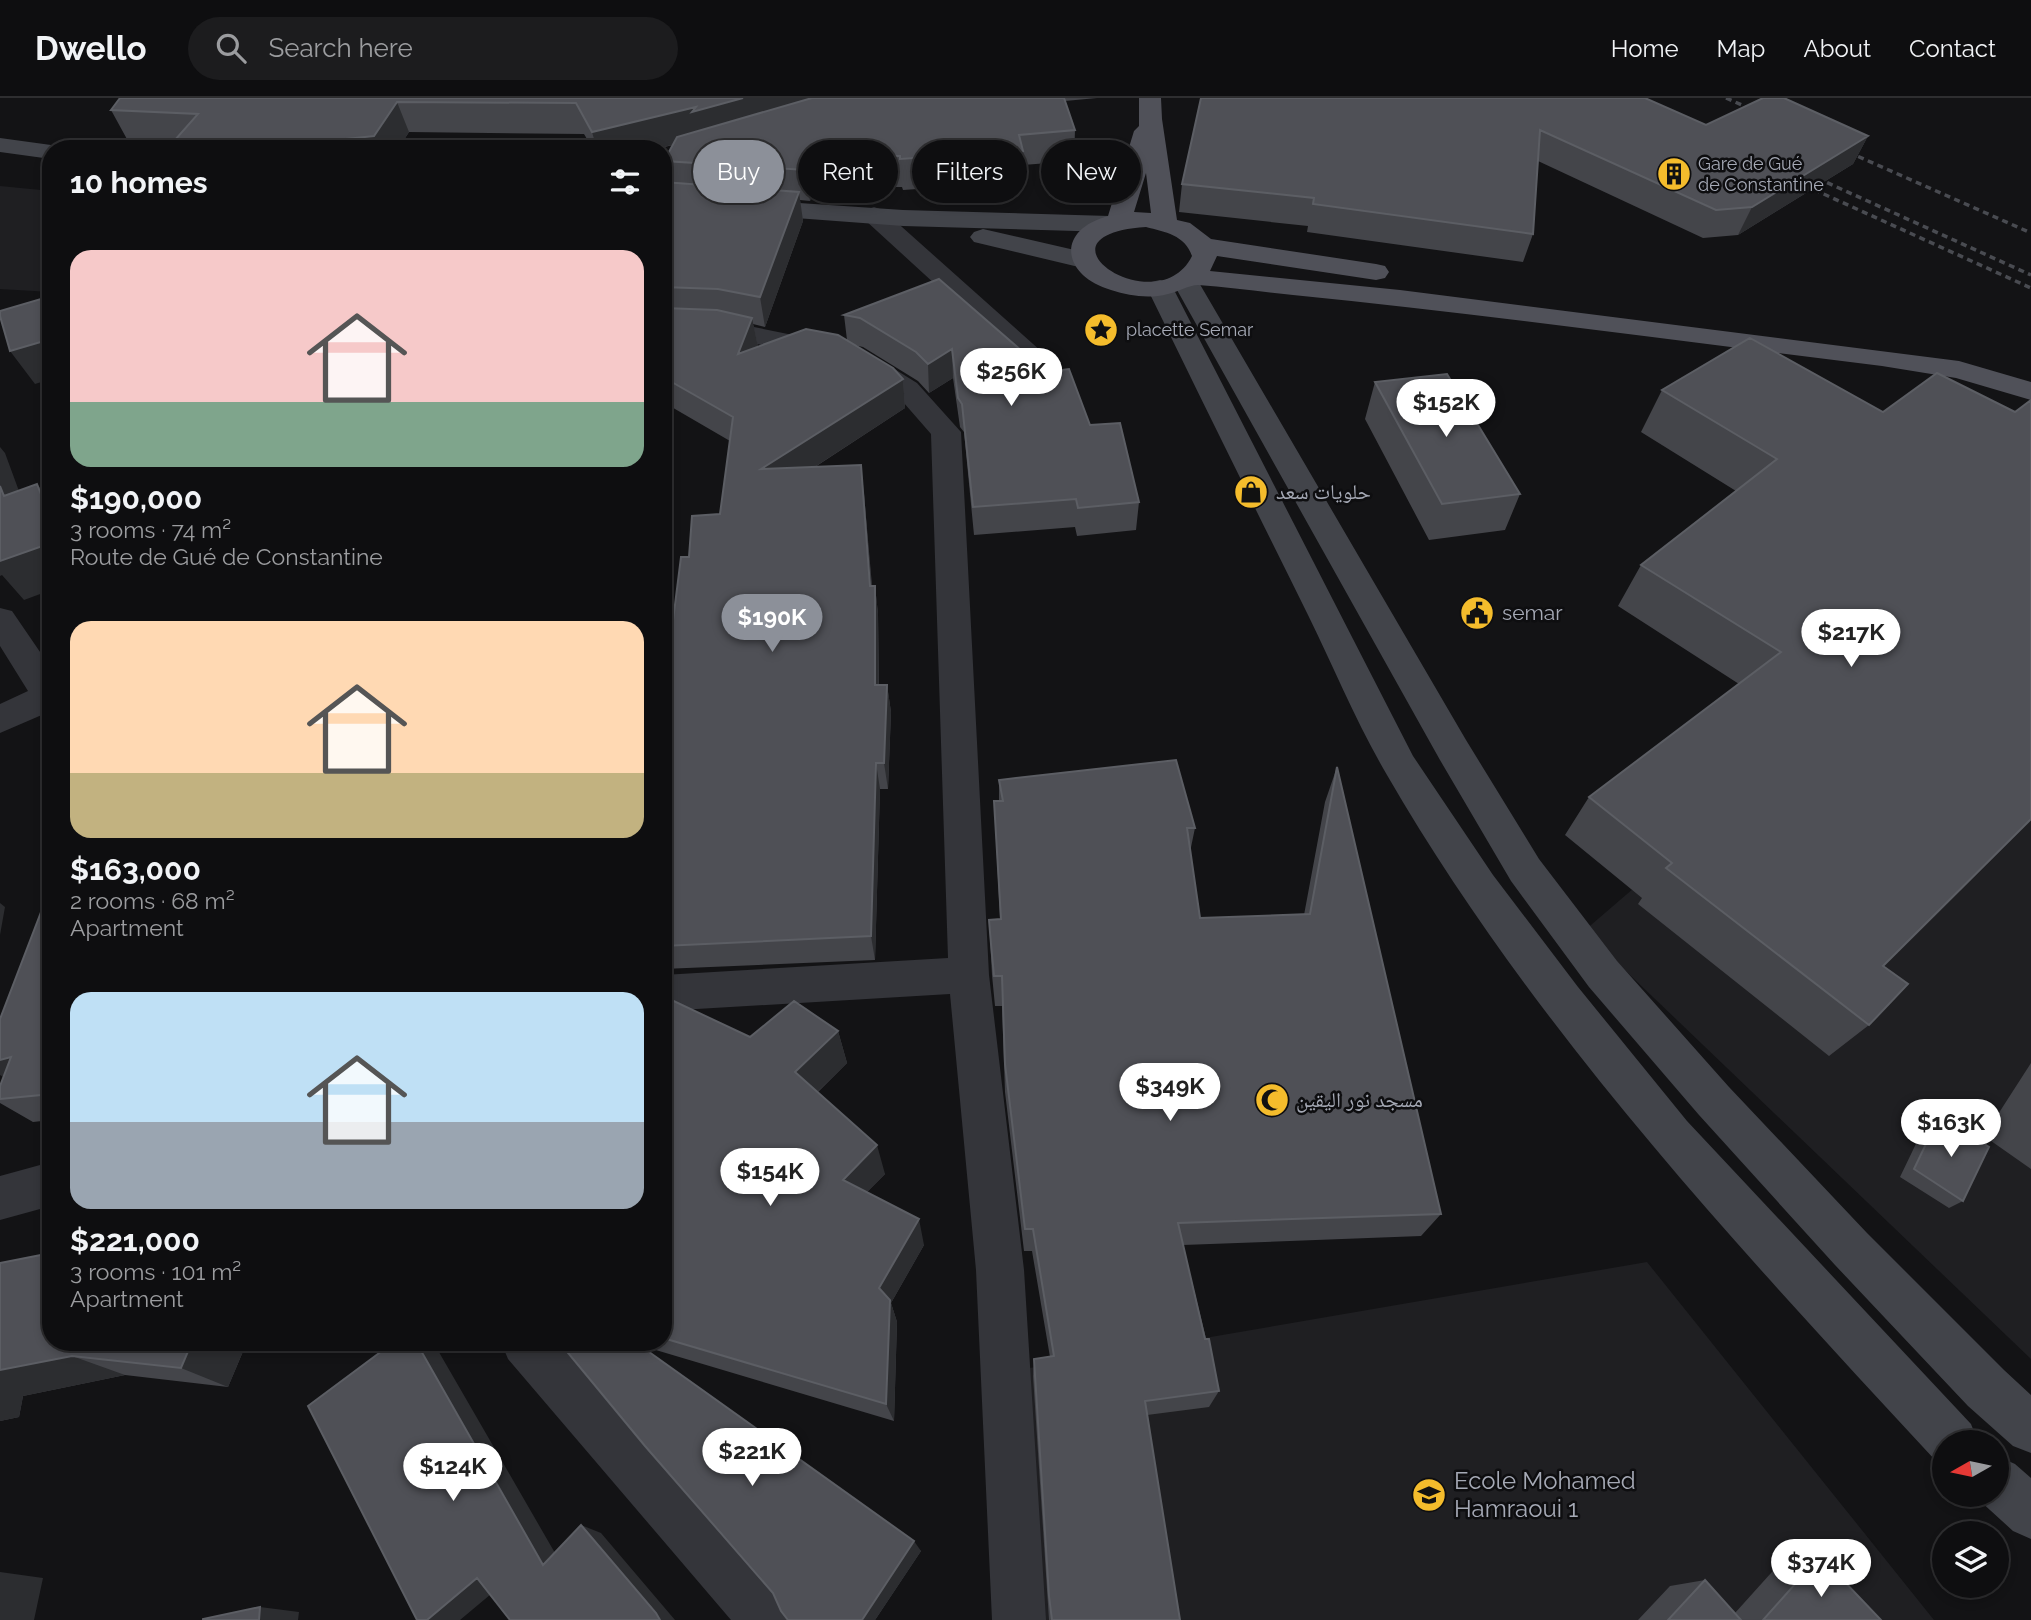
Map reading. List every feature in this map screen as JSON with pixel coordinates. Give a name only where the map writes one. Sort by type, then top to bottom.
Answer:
[{"type":"main road","points":[[1150,109],[1165,222]]},
{"type":"main road","points":[[1114,223],[1150,109]]},
{"type":"main road","points":[[0,145],[42,151]]},
{"type":"main road","points":[[672,202],[903,218],[1114,223],[1146,219],[1165,222],[1195,236],[1203,246],[1206,257],[1203,267],[1180,282]]},
{"type":"main road","points":[[903,218],[1083,260]]},
{"type":"main road","points":[[1114,223],[1096,230],[1086,239],[1081,249],[1083,260],[1090,271],[1121,286],[1180,282],[1400,298],[1882,358],[1959,370],[2031,391]]},
{"type":"main road","points":[[1203,246],[1443,283],[1867,333],[1957,349],[2031,371]]},
{"type":"main road","points":[[1180,282],[1446,738],[1533,880],[1603,974],[1714,1101],[1851,1249],[1986,1388],[2031,1428]]},
{"type":"main road","points":[[1180,282],[1400,765],[1479,887],[1563,1000],[1671,1136],[1942,1430]]},
{"type":"main road","points":[[2009,1493],[2031,1513]]},
{"type":"street","points":[[874,215],[1051,375]]},
{"type":"street","points":[[672,327],[724,329],[852,355],[907,389],[946,432],[970,975],[1000,1270],[1019,1620]]},
{"type":"street","points":[[0,620],[42,682]]},
{"type":"street","points":[[0,719],[42,700]]},
{"type":"street","points":[[672,992],[970,975]]},
{"type":"street","points":[[0,1198],[42,1186]]},
{"type":"street","points":[[533,1351],[767,1620]]},
{"type":"shaded area","points":[[0,186],[42,190],[42,291],[0,289]]},
{"type":"shaded area","points":[[2031,547],[2031,1359],[1584,931]]},
{"type":"shaded area","name":"Ecole Mohamed Hamraoui 1","points":[[1647,1262],[1934,1620],[1029,1620],[1018,1370]]},
{"type":"building","points":[[120,98],[743,98],[692,112],[696,107],[592,132],[576,103],[397,102],[374,136],[336,140],[175,140],[198,114],[111,110]]},
{"type":"building","points":[[812,98],[1064,98],[1075,130],[1019,135],[1020,140],[912,140],[912,158],[900,159],[898,140],[798,140],[798,169],[784,169],[784,140],[693,140],[693,163],[672,162],[672,146],[677,137]]},
{"type":"building","points":[[1201,98],[1645,98],[1706,125],[1763,98],[1784,98],[1868,136],[1752,207],[1716,210],[1540,130],[1533,234],[1313,204],[1314,198],[1182,184]]},
{"type":"building","points":[[672,183],[693,184],[693,203],[784,203],[784,191],[798,192],[760,297],[718,289],[672,287]]},
{"type":"building","points":[[939,279],[1046,372],[1069,369],[1090,425],[1120,423],[1139,502],[1078,508],[1076,499],[973,507],[962,404],[958,398],[952,349],[928,364],[916,352],[860,318],[844,315]]},
{"type":"building","points":[[42,299],[42,342],[10,351],[0,311]]},
{"type":"building","points":[[672,308],[717,310],[752,318],[738,354],[806,329],[838,335],[893,368],[903,379],[761,469],[861,465],[870,586],[875,586],[875,685],[887,685],[884,763],[876,763],[871,936],[672,946],[672,628],[681,557],[689,557],[692,516],[720,514],[733,417],[672,382]]},
{"type":"building","points":[[1750,338],[1883,412],[1937,373],[2015,412],[2031,400],[2031,819],[1883,966],[1908,984],[1869,1025],[1666,868],[1672,863],[1589,797],[1781,652],[1641,565],[1777,459],[1662,390]]},
{"type":"building","points":[[1447,374],[1520,494],[1442,504],[1375,382]]},
{"type":"building","points":[[37,484],[42,497],[42,546],[0,561],[0,486],[4,496]]},
{"type":"building","name":"مسجد نور اليقين","points":[[1176,760],[1195,828],[1187,828],[1200,918],[1310,914],[1337,767],[1441,1214],[1178,1223],[1205,1339],[1209,1339],[1219,1391],[1145,1401],[1180,1620],[1052,1620],[1034,1359],[1054,1356],[1033,1229],[1025,1229],[1005,1064],[1002,976],[994,976],[989,920],[1001,919],[994,801],[1003,801],[999,780]]},
{"type":"building","points":[[42,909],[42,1095],[0,1099],[0,1086],[11,1057],[0,1060],[0,1019]]},
{"type":"building","points":[[672,1000],[750,1037],[794,1001],[838,1031],[795,1072],[877,1145],[843,1180],[919,1219],[879,1288],[890,1300],[886,1404],[672,1341]]},
{"type":"building","points":[[1939,1117],[1989,1147],[1963,1201],[1914,1169]]},
{"type":"building","points":[[42,1255],[42,1351],[188,1351],[181,1368],[72,1356],[0,1370],[0,1263]]},
{"type":"building","points":[[382,1351],[421,1351],[543,1565],[581,1525],[660,1620],[510,1620],[477,1578],[427,1620],[417,1620],[308,1406]]},
{"type":"building","points":[[566,1351],[648,1351],[914,1541],[862,1620],[788,1620],[773,1593]]},
{"type":"building","points":[[1820,1556],[1881,1620],[1763,1620]]},
{"type":"building","points":[[1705,1580],[1741,1620],[1668,1620]]},
{"type":"building","points":[[260,1607],[259,1620],[203,1620],[203,1619]]},
{"type":"railway","points":[[1726,98],[1762,114]]},
{"type":"railway","points":[[1839,148],[2031,233]]},
{"type":"railway","points":[[1808,174],[2031,275]]},
{"type":"railway","points":[[1795,181],[2031,288]]},
{"type":"place","name":"Gare de Gué de Constantine","points":[[1674,174]]},
{"type":"place","name":"placette Semar","points":[[1101,330]]},
{"type":"place","name":"حلويات سعد","points":[[1251,492]]},
{"type":"place","name":"semar","points":[[1477,613]]},
{"type":"place","name":"مسجد نور اليقين","points":[[1272,1100]]},
{"type":"place","name":"Ecole Mohamed Hamraoui 1","points":[[1429,1495]]}]
